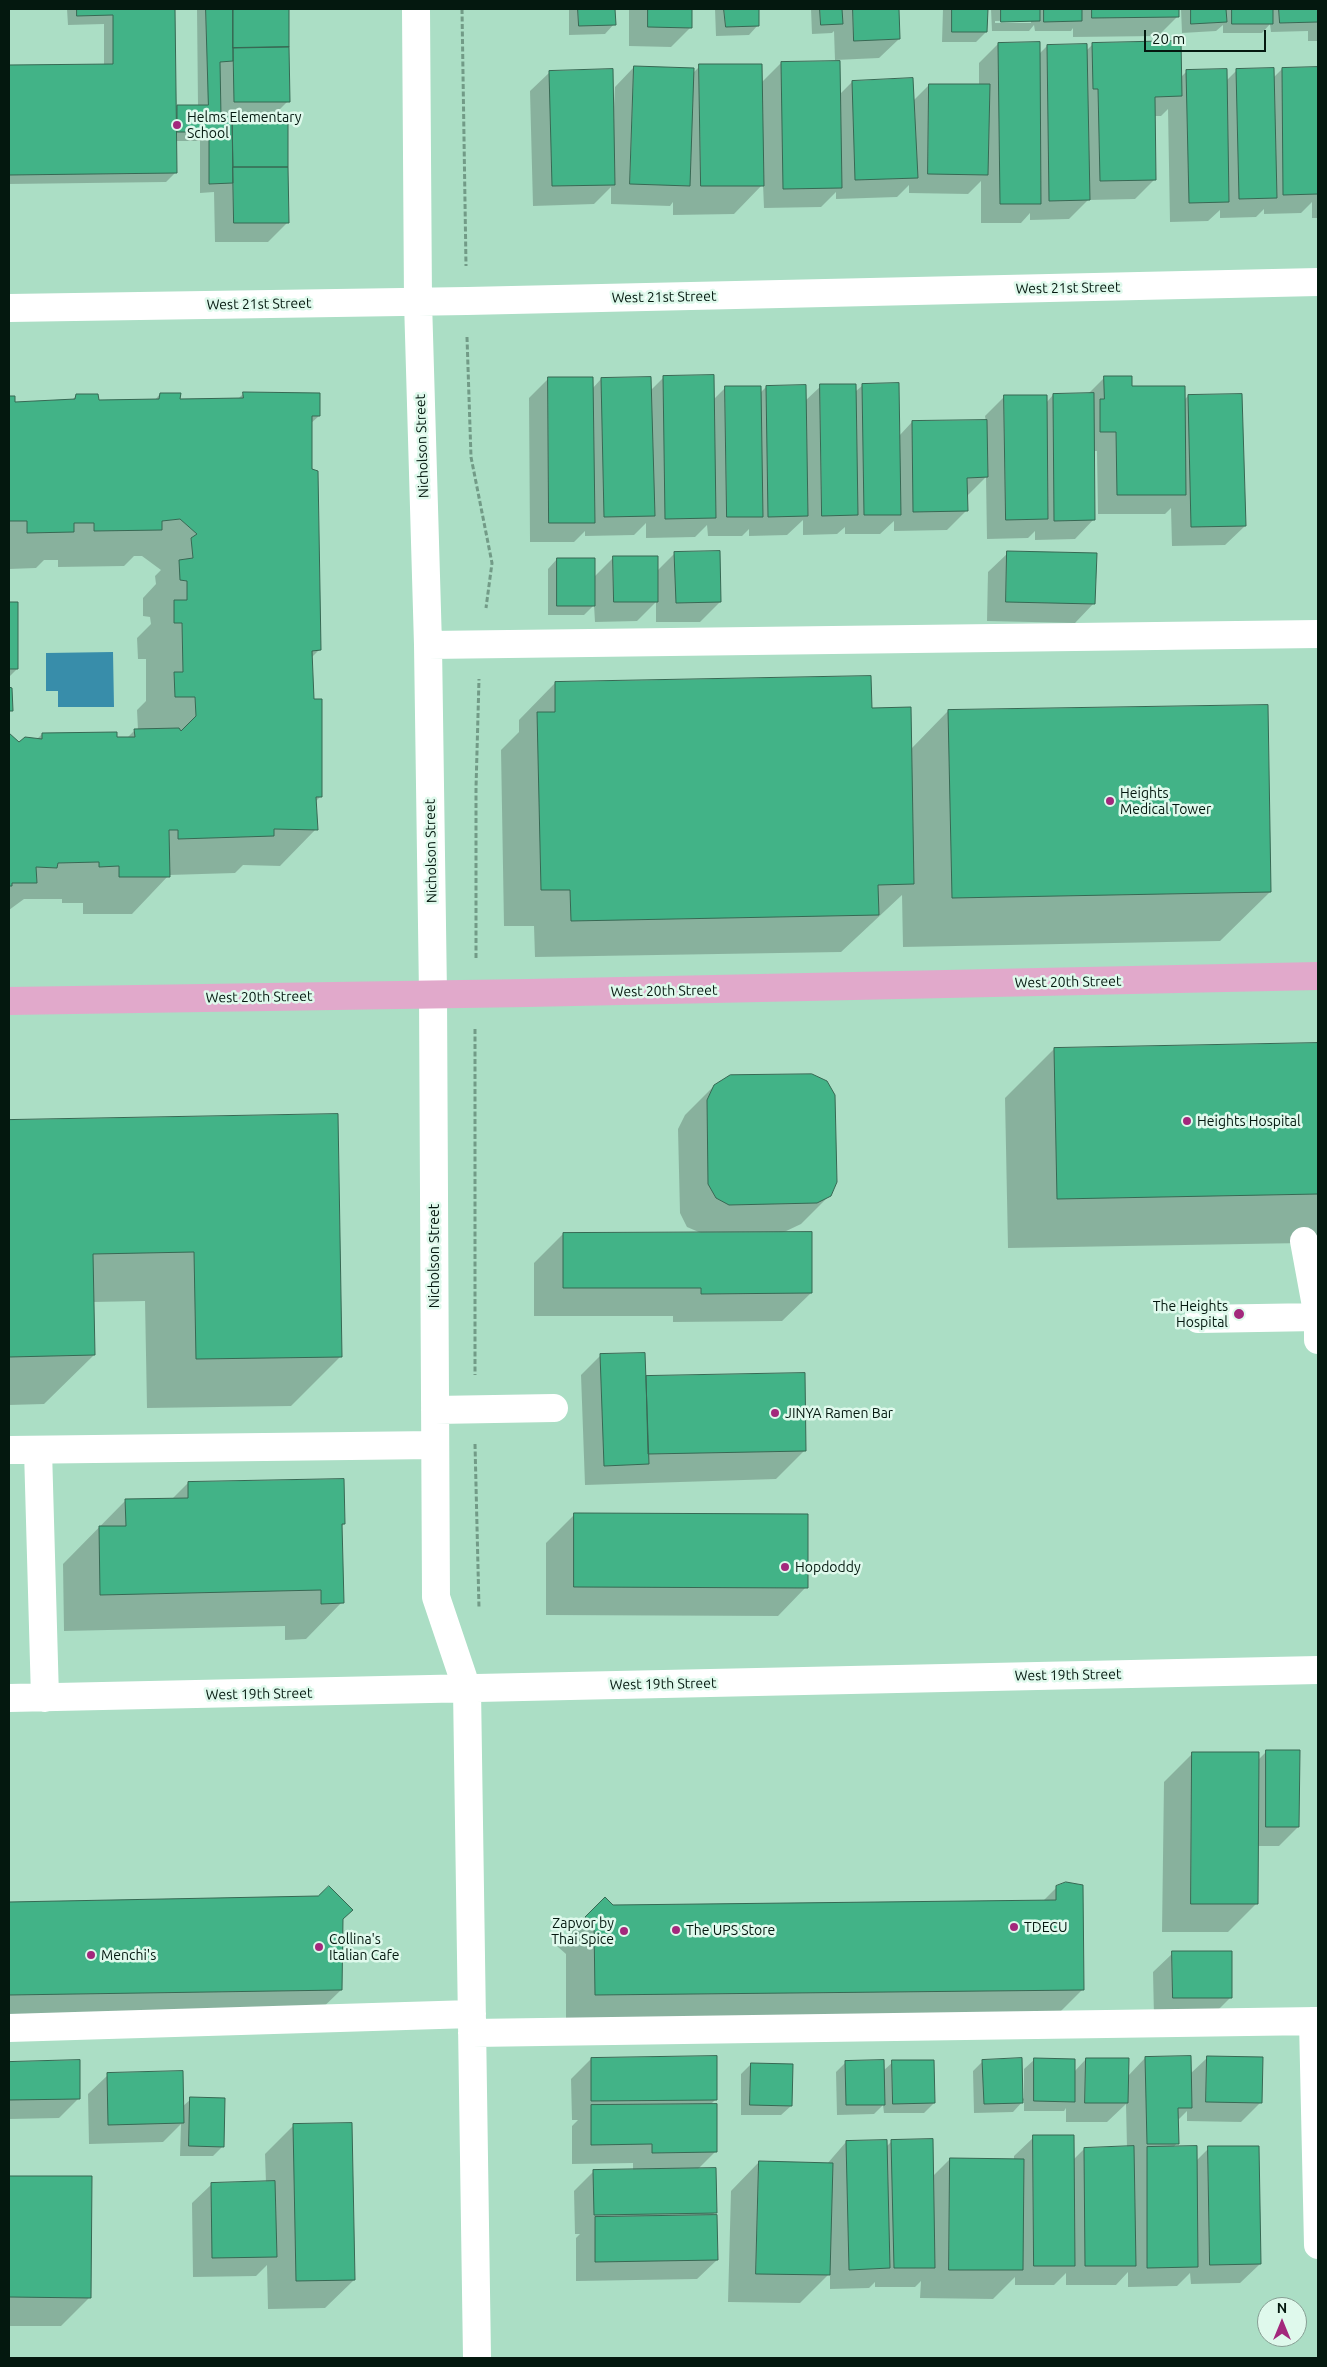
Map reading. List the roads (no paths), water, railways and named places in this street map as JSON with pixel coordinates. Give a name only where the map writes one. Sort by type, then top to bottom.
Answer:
[{"type":"main road","name":"West 20th Street","points":[[9,1001],[1318,976]]},
{"type":"street","name":"Nicholson Street","points":[[416,9],[418,301],[428,645],[433,994],[436,1597],[467,1689],[477,2358]]},
{"type":"street","name":"West 21st Street","points":[[9,308],[1318,282]]},
{"type":"street","points":[[428,645],[1318,634]]},
{"type":"street","points":[[1304,1241],[1318,1317],[1318,1340]]},
{"type":"street","points":[[1198,1318],[1318,1317]]},
{"type":"street","points":[[435,1410],[554,1408]]},
{"type":"street","points":[[9,1450],[435,1445]]},
{"type":"street","points":[[38,1450],[45,1698]]},
{"type":"street","name":"West 19th Street","points":[[9,1698],[1318,1670]]},
{"type":"street","points":[[9,2028],[472,2024],[1316,2021],[1318,2245]]},
{"type":"water","points":[[113,652],[114,707],[58,707],[58,691],[46,691],[46,653]]},
{"type":"place","name":"Helms Elementary School","points":[[177,125]]},
{"type":"place","name":"Heights Medical Tower","points":[[1110,801]]},
{"type":"place","name":"Heights Hospital","points":[[1187,1121]]},
{"type":"place","name":"The Heights Hospital","points":[[1239,1314]]},
{"type":"place","name":"JINYA Ramen Bar","points":[[775,1413]]},
{"type":"place","name":"Hopdoddy","points":[[785,1567]]},
{"type":"place","name":"TDECU","points":[[1014,1927]]},
{"type":"place","name":"The UPS Store","points":[[676,1930]]},
{"type":"place","name":"Zapvor by Thai Spice","points":[[624,1931]]},
{"type":"place","name":"Collina's Italian Cafe","points":[[319,1947]]},
{"type":"place","name":"Menchi's","points":[[91,1955]]}]
